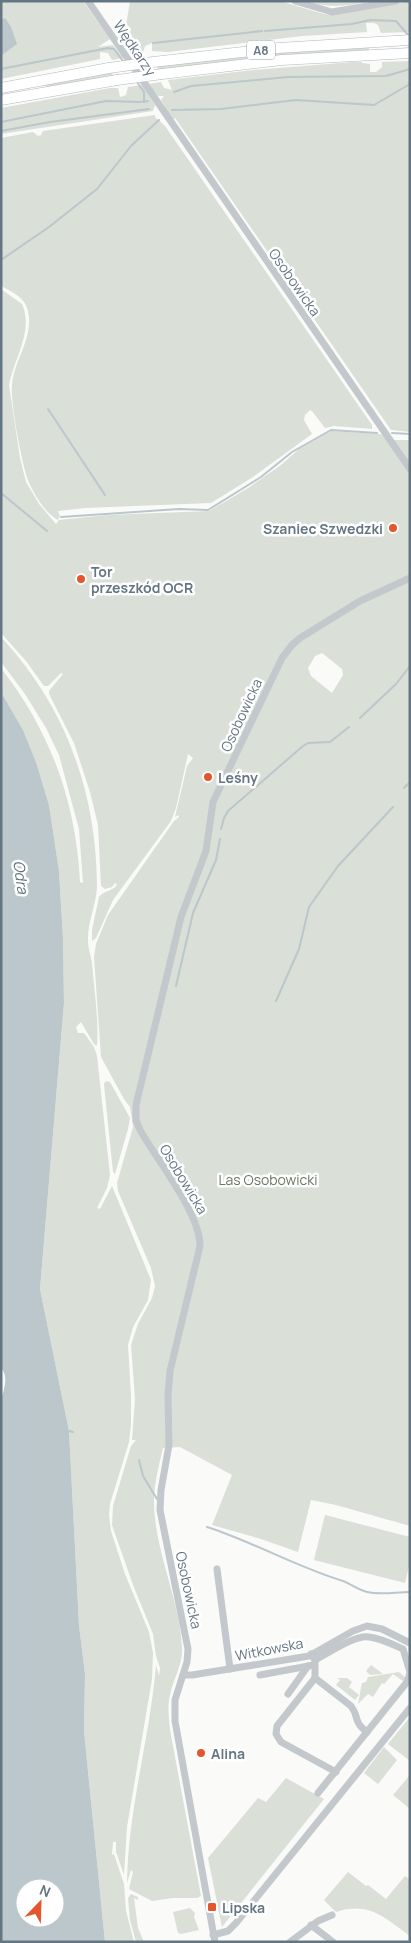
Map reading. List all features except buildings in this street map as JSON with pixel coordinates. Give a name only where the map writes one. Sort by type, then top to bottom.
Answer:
[{"type":"highway","name":"A8","points":[[1,88],[153,62],[278,48],[410,40]]},
{"type":"highway","name":"A8","points":[[1,100],[162,74],[282,60],[410,52]]},
{"type":"street","name":"Wędkarzy","points":[[88,1],[162,109]]},
{"type":"street","points":[[294,1],[332,12],[396,1]]},
{"type":"street","name":"Osobowicka","points":[[162,109],[410,469]]},
{"type":"street","name":"Osobowicka","points":[[214,1939],[175,1721],[175,1700],[187,1662],[188,1649],[162,1521],[160,1498],[169,1445],[168,1385],[170,1371],[200,1240],[194,1220],[140,1130],[136,1120],[136,1105],[181,917],[206,851],[213,802],[282,658],[300,638],[360,601],[410,578]]},
{"type":"street","points":[[217,1569],[230,1669]]},
{"type":"street","name":"Witkowska","points":[[183,1675],[312,1662],[353,1631],[367,1626],[382,1629],[410,1643]]},
{"type":"street","points":[[260,1675],[312,1662],[362,1637],[368,1636],[403,1649],[410,1673],[407,1682],[318,1793]]},
{"type":"street","points":[[312,1662],[315,1678],[351,1706],[355,1711],[358,1724],[367,1732]]},
{"type":"street","points":[[288,1694],[312,1662]]},
{"type":"street","points":[[315,1678],[278,1726],[276,1734],[281,1742],[336,1772]]},
{"type":"street","points":[[214,1939],[228,1931],[236,1923],[410,1708]]},
{"type":"street","points":[[290,1942],[311,1925],[332,1915]]},
{"type":"street","points":[[311,1925],[333,1942]]},
{"type":"green space","points":[[1,1],[83,1],[110,39],[98,47],[113,45],[123,58],[112,60],[108,53],[100,52],[100,59],[1,79]]},
{"type":"green space","points":[[130,1],[280,1],[333,15],[410,1],[410,32],[381,33],[378,25],[366,23],[367,32],[302,36],[168,52],[152,51],[152,43],[145,46],[142,56],[135,57],[128,44],[123,44]]},
{"type":"green space","points":[[306,1],[372,1],[339,6],[315,4]]},
{"type":"green space","points":[[369,46],[369,50],[261,58],[159,70],[156,66],[265,54]]},
{"type":"green space","points":[[410,61],[410,432],[391,430],[175,118],[173,120],[161,100],[164,96],[158,96],[148,84],[161,82],[164,88],[172,90],[168,80],[253,70],[353,62],[370,64],[370,72],[376,72],[382,67],[382,62]]},
{"type":"green space","points":[[112,73],[114,76],[46,88],[45,84]]},
{"type":"green space","points":[[142,85],[155,105],[153,111],[1,134],[1,108],[110,88],[118,88],[120,97],[126,95],[128,87]]},
{"type":"green space","points":[[155,115],[165,126],[372,425],[372,429],[334,426],[325,428],[310,410],[305,415],[304,420],[312,434],[253,477],[211,503],[85,508],[58,511],[60,516],[58,520],[44,508],[30,485],[23,461],[15,418],[12,385],[16,367],[26,340],[29,321],[28,311],[24,302],[1,286],[1,138],[33,132],[38,136],[43,131]]},
{"type":"green space","name":"Las Osobowicki","points":[[1,289],[22,304],[25,314],[26,324],[22,344],[9,385],[20,458],[26,482],[39,504],[56,524],[59,520],[107,515],[209,511],[248,488],[281,465],[299,449],[331,431],[380,434],[395,440],[410,440],[410,1526],[336,1505],[311,1500],[298,1552],[212,1525],[232,1475],[180,1447],[163,1448],[155,1488],[155,1519],[162,1556],[177,1612],[182,1648],[181,1660],[171,1689],[168,1708],[170,1730],[201,1896],[197,1898],[173,1898],[152,1901],[129,1889],[133,1872],[131,1870],[127,1883],[131,1828],[156,1665],[159,1676],[160,1668],[153,1634],[112,1525],[113,1506],[131,1446],[136,1440],[132,1440],[135,1399],[131,1345],[138,1324],[152,1298],[155,1286],[151,1268],[118,1191],[117,1183],[133,1127],[130,1107],[101,1057],[94,957],[96,944],[108,915],[174,821],[179,817],[179,815],[175,817],[187,766],[193,758],[188,754],[176,808],[171,821],[113,900],[96,938],[92,941],[92,930],[99,897],[117,885],[115,883],[112,887],[105,889],[101,886],[98,825],[90,792],[74,743],[49,694],[49,691],[63,674],[61,673],[48,686],[44,686],[26,661],[1,633]],"holes":[[[322,653],[342,669],[343,675],[332,693],[311,676],[308,668],[315,656]]]},
{"type":"green space","points":[[1,637],[24,664],[60,721],[73,752],[91,816],[97,892],[89,927],[88,946],[92,963],[96,1004],[97,1046],[81,1022],[76,1027],[78,1033],[84,1033],[94,1047],[97,1056],[110,1175],[107,1188],[97,1208],[100,1209],[112,1186],[151,1280],[148,1300],[133,1327],[128,1345],[131,1425],[129,1442],[110,1504],[109,1515],[111,1531],[125,1574],[149,1632],[153,1653],[152,1679],[127,1827],[124,1875],[116,1852],[116,1842],[113,1842],[112,1855],[114,1854],[124,1884],[126,1911],[134,1942],[105,1942],[84,1731],[85,1674],[79,1625],[69,1431],[40,1289],[64,1003],[59,871],[49,805],[36,762],[23,730],[1,692],[1,668],[33,717],[57,768],[73,823],[80,882],[83,883],[79,829],[59,755],[46,728],[25,694],[1,662]]},
{"type":"green space","points":[[107,1081],[110,1082],[130,1118],[115,1174],[113,1172],[104,1085]]},
{"type":"green space","points":[[325,1515],[410,1537],[410,1562],[405,1583],[314,1560]]},
{"type":"green space","points":[[371,1665],[383,1674],[370,1675],[366,1671]]},
{"type":"green space","points":[[399,1672],[406,1678],[403,1681],[393,1674],[384,1684],[382,1683],[373,1697],[368,1694],[358,1704],[362,1683],[366,1682],[368,1677]]},
{"type":"green space","points":[[337,1678],[347,1678],[352,1682],[349,1687],[359,1695],[355,1700],[336,1685],[340,1680]]},
{"type":"green space","points":[[410,1717],[410,1761],[388,1744]]},
{"type":"green space","points":[[384,1747],[397,1760],[378,1784],[364,1773]]},
{"type":"green space","points":[[410,1775],[410,1809],[393,1795]]},
{"type":"green space","points":[[286,1778],[324,1799],[222,1927],[208,1858],[258,1798],[266,1802]]},
{"type":"green space","points":[[348,1872],[386,1899],[405,1876],[410,1880],[410,1936],[376,1913],[358,1909],[336,1912],[324,1900]]},
{"type":"green space","points":[[131,1894],[138,1897],[138,1900],[134,1898],[138,1928],[144,1942],[136,1942],[130,1920],[128,1898]]},
{"type":"green space","points":[[190,1908],[195,1913],[194,1917],[199,1930],[178,1933],[173,1912]]},
{"type":"water","points":[[5,18],[11,27],[17,44],[2,55],[1,20]]},
{"type":"water","name":"Odra","points":[[1,692],[23,730],[36,762],[49,805],[59,871],[64,1003],[40,1289],[69,1431],[79,1625],[85,1674],[84,1731],[105,1942],[1,1942],[1,1400],[5,1379],[1,1368]]},
{"type":"waterway","points":[[265,31],[352,24],[370,20],[396,21],[409,36]]},
{"type":"waterway","points":[[153,43],[262,31]]},
{"type":"waterway","points":[[1,69],[108,48],[114,49],[123,61]]},
{"type":"waterway","points":[[174,92],[191,86],[288,77],[386,76],[410,69]]},
{"type":"waterway","points":[[137,82],[144,92],[144,102]]},
{"type":"waterway","points":[[172,110],[221,109],[296,100],[374,105],[410,84]]},
{"type":"waterway","points":[[1,122],[106,101],[148,101]]},
{"type":"waterway","points":[[1,131],[50,122],[149,109]]},
{"type":"waterway","points":[[1,260],[49,227],[97,189],[131,146],[159,120]]},
{"type":"waterway","points":[[48,409],[105,495]]},
{"type":"waterway","points":[[61,517],[179,509],[208,510],[261,477],[292,452],[331,430],[377,433]]},
{"type":"waterway","points":[[392,433],[410,434]]},
{"type":"waterway","points":[[1,493],[47,531]]},
{"type":"waterway","points":[[360,718],[396,684],[410,666]]},
{"type":"waterway","points":[[221,829],[228,811],[303,746],[308,743],[330,742],[349,727]]},
{"type":"waterway","points":[[404,788],[410,782]]},
{"type":"waterway","points":[[276,1001],[299,949],[309,907],[338,866],[393,807]]},
{"type":"waterway","points":[[176,986],[193,913],[216,860],[220,839]]},
{"type":"waterway","points":[[69,1431],[73,1432]]},
{"type":"waterway","points":[[139,1460],[143,1476],[157,1499]]},
{"type":"waterway","points":[[207,1527],[364,1591],[372,1593],[410,1592]]},
{"type":"place","name":"Szaniec Szwedzki","points":[[393,528]]},
{"type":"place","name":"Tor przeszkód OCR","points":[[81,579]]},
{"type":"place","name":"Leśny","points":[[208,777]]},
{"type":"place","name":"Alina","points":[[201,1753]]},
{"type":"place","name":"Lipska","points":[[212,1907]]}]
